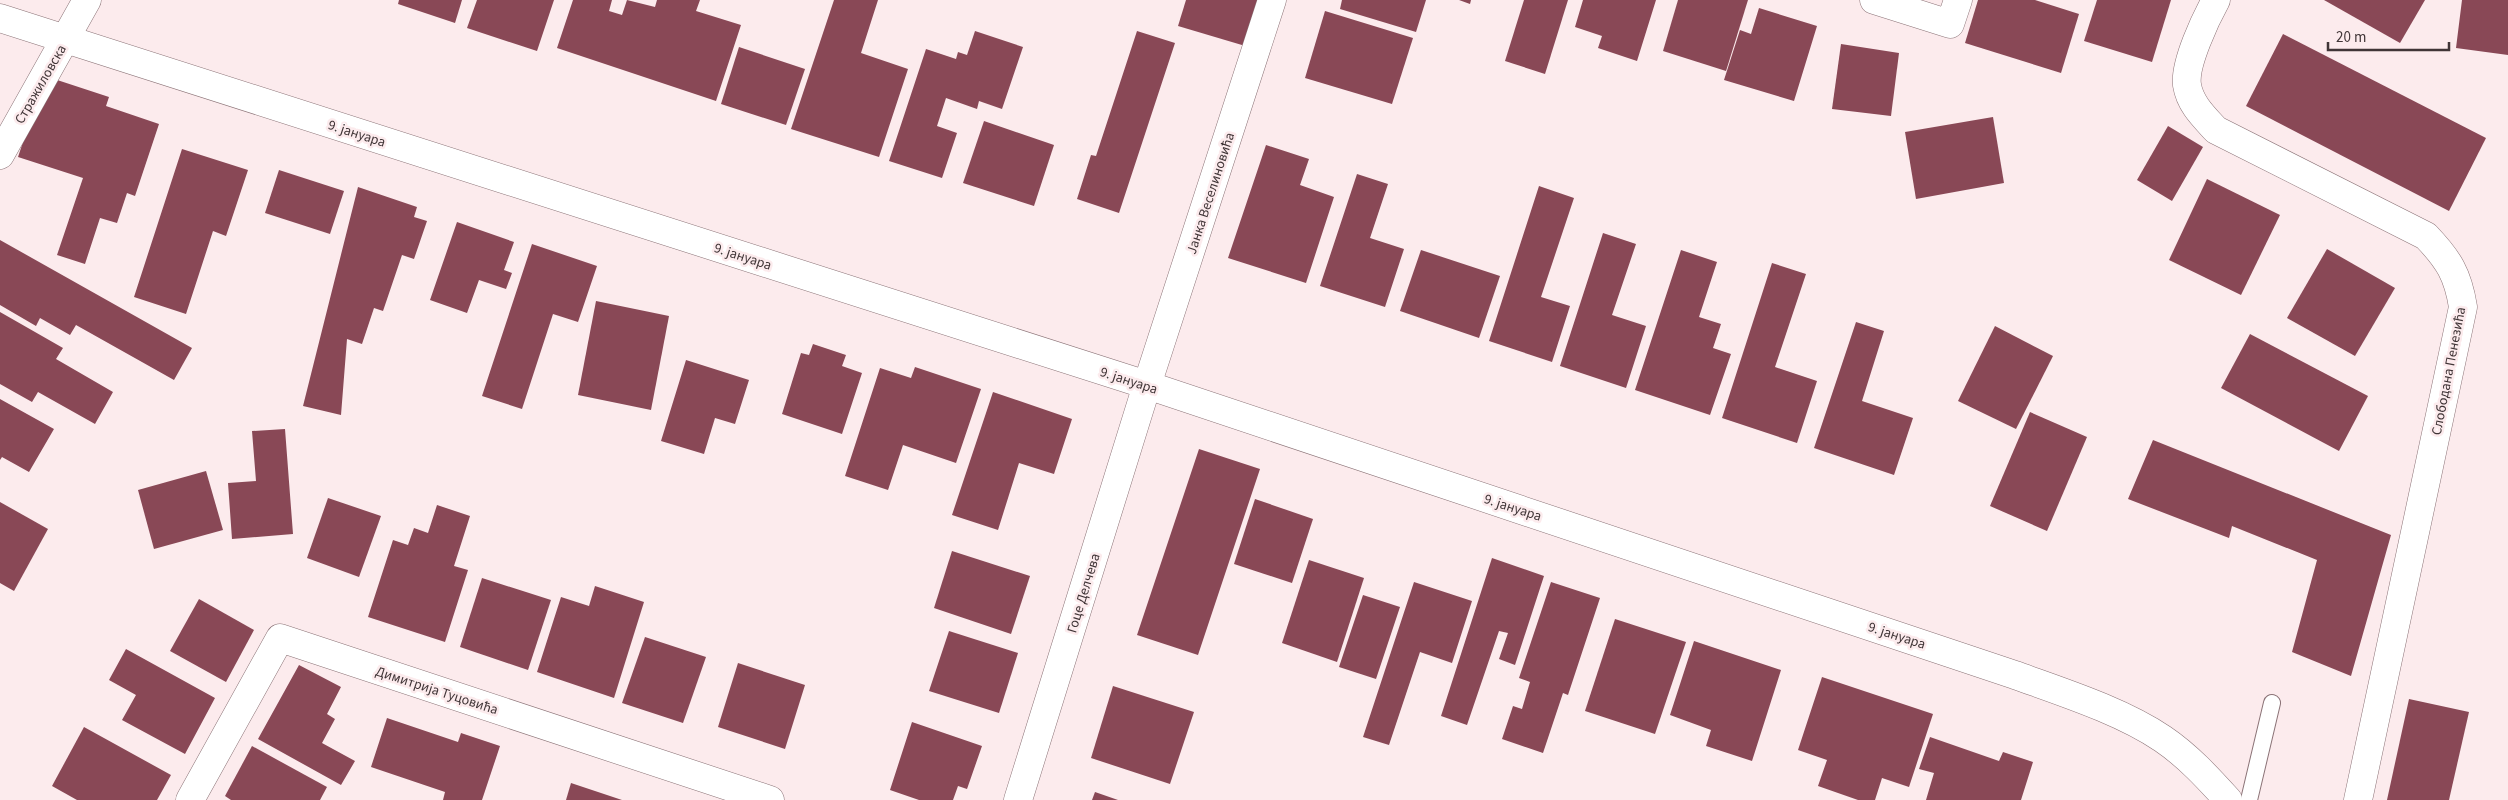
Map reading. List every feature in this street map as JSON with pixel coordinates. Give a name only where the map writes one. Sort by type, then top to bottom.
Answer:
[{"type":"street","name":"Стражиловска","points":[[0,155],[87,0]]},
{"type":"street","name":"Јанка Веселиновића","points":[[1147,385],[1272,0]]},
{"type":"street","points":[[1874,0],[1950,24],[1958,0]]},
{"type":"street","name":"Слободана Пенезића","points":[[2216,0],[2205,20],[2191,60],[2187,84],[2196,108],[2216,130],[2426,236],[2445,256],[2460,283],[2463,307],[2358,800]]},
{"type":"street","name":"9. јануара","points":[[0,18],[1147,385],[2076,697],[2163,739],[2203,773],[2228,800]]},
{"type":"street","name":"Гоце Делчева","points":[[1018,800],[1147,385]]},
{"type":"street","name":"Димитрија Туцовића","points":[[190,800],[280,638],[770,800]]},
{"type":"lane","points":[[2249,800],[2272,703]]},
{"type":"building","points":[[399,0],[462,0],[455,23],[398,4]]},
{"type":"building","points":[[477,0],[554,0],[537,51],[467,28]]},
{"type":"building","points":[[573,0],[612,0],[609,11],[622,15],[627,0],[655,7],[657,0],[700,0],[696,11],[741,25],[716,101],[557,48]]},
{"type":"building","points":[[834,0],[878,0],[861,53],[908,69],[879,157],[791,129]]},
{"type":"building","points":[[1186,0],[1266,0],[1252,48],[1178,26]]},
{"type":"building","points":[[1342,0],[1426,0],[1416,32],[1340,9]]},
{"type":"building","points":[[1459,0],[1471,0],[1470,4]]},
{"type":"building","points":[[1524,0],[1568,0],[1545,74],[1505,61]]},
{"type":"building","points":[[1583,0],[1656,0],[1637,61],[1598,48],[1602,36],[1575,27]]},
{"type":"building","points":[[1678,0],[1748,0],[1726,71],[1663,51]]},
{"type":"building","points":[[1978,0],[2035,0],[2079,14],[2061,73],[1965,43]]},
{"type":"building","points":[[2097,0],[2171,0],[2152,62],[2084,41]]},
{"type":"building","points":[[2324,0],[2425,0],[2400,43]]},
{"type":"building","points":[[2462,0],[2508,0],[2508,55],[2456,48]]},
{"type":"building","points":[[1759,8],[1817,26],[1794,101],[1724,80],[1740,30],[1751,34]]},
{"type":"building","points":[[1325,11],[1413,38],[1392,104],[1305,78]]},
{"type":"building","points":[[975,31],[1023,47],[1002,109],[979,101],[977,109],[946,98],[937,126],[957,133],[942,178],[889,161],[926,49],[956,59],[958,52],[967,55]]},
{"type":"building","points":[[1137,31],[1175,43],[1119,213],[1077,199],[1091,155],[1096,156]]},
{"type":"building","points":[[2283,34],[2486,138],[2449,211],[2246,106]]},
{"type":"building","points":[[1841,44],[1899,53],[1891,116],[1832,109]]},
{"type":"building","points":[[739,47],[805,69],[786,125],[721,104]]},
{"type":"building","points":[[45,76],[109,97],[106,106],[159,124],[135,196],[127,193],[117,223],[100,218],[85,264],[57,255],[83,178],[18,157]]},
{"type":"building","points":[[1993,117],[2004,183],[1916,199],[1905,132]]},
{"type":"building","points":[[984,121],[1054,145],[1034,206],[963,183]]},
{"type":"building","points":[[2168,126],[2203,147],[2172,201],[2137,180]]},
{"type":"building","points":[[1266,145],[1309,159],[1300,185],[1334,197],[1306,283],[1228,258]]},
{"type":"building","points":[[182,149],[248,170],[226,236],[213,231],[186,314],[134,297]]},
{"type":"building","points":[[279,170],[344,191],[330,234],[265,213]]},
{"type":"building","points":[[1357,174],[1388,184],[1370,238],[1404,249],[1385,307],[1320,286]]},
{"type":"building","points":[[2207,179],[2280,215],[2241,295],[2169,260]]},
{"type":"building","points":[[1539,186],[1574,198],[1541,297],[1570,306],[1552,362],[1489,341]]},
{"type":"building","points":[[358,187],[417,207],[414,217],[427,221],[414,259],[402,255],[383,311],[374,308],[362,344],[347,339],[341,415],[303,406]]},
{"type":"building","points":[[457,222],[514,242],[504,270],[512,273],[506,289],[479,280],[467,313],[430,300]]},
{"type":"building","points":[[1603,233],[1636,244],[1612,315],[1646,326],[1626,388],[1560,366]]},
{"type":"building","points":[[0,240],[192,348],[174,380],[76,325],[70,335],[40,318],[36,326],[0,305]]},
{"type":"building","points":[[532,244],[597,266],[578,322],[553,314],[522,409],[482,396]]},
{"type":"building","points":[[2327,249],[2395,288],[2355,356],[2287,318]]},
{"type":"building","points":[[1421,250],[1500,276],[1479,338],[1400,311]]},
{"type":"building","points":[[1681,250],[1717,262],[1699,317],[1721,324],[1713,348],[1731,354],[1710,415],[1635,390]]},
{"type":"building","points":[[1772,263],[1806,274],[1775,367],[1817,381],[1797,443],[1722,418]]},
{"type":"building","points":[[596,301],[669,316],[651,410],[578,395]]},
{"type":"building","points":[[0,312],[63,348],[56,359],[113,392],[95,424],[38,392],[32,402],[0,384]]},
{"type":"building","points":[[1856,322],[1884,331],[1862,401],[1913,418],[1894,475],[1814,448]]},
{"type":"building","points":[[1995,326],[2053,356],[2016,429],[1958,401]]},
{"type":"building","points":[[2250,334],[2368,396],[2339,451],[2221,388]]},
{"type":"building","points":[[813,344],[846,355],[842,366],[862,373],[842,434],[782,414],[801,353],[809,355]]},
{"type":"building","points":[[686,360],[749,380],[735,424],[715,418],[704,454],[661,441]]},
{"type":"building","points":[[915,367],[981,389],[956,463],[903,445],[888,490],[845,476],[880,368],[911,378]]},
{"type":"building","points":[[993,392],[1072,419],[1054,474],[1019,463],[998,530],[952,515]]},
{"type":"building","points":[[0,399],[54,429],[29,472],[2,457],[0,460]]},
{"type":"building","points":[[2030,412],[2087,437],[2047,531],[1990,506]]},
{"type":"building","points":[[285,429],[293,534],[232,539],[228,483],[256,481],[252,431]]},
{"type":"building","points":[[2153,440],[2391,535],[2351,676],[2292,652],[2317,560],[2232,526],[2229,538],[2128,499]]},
{"type":"building","points":[[1199,449],[1260,469],[1198,655],[1137,635]]},
{"type":"building","points":[[206,471],[223,530],[154,549],[138,490]]},
{"type":"building","points":[[328,498],[381,516],[359,577],[307,558]]},
{"type":"building","points":[[1255,499],[1313,519],[1292,583],[1234,564]]},
{"type":"building","points":[[0,502],[48,529],[14,591],[0,583]]},
{"type":"building","points":[[437,505],[470,516],[454,566],[468,570],[445,642],[368,617],[393,540],[408,545],[414,528],[428,533]]},
{"type":"building","points":[[952,551],[1030,576],[1011,634],[934,608]]},
{"type":"building","points":[[1492,558],[1544,576],[1515,665],[1499,659],[1508,633],[1499,631],[1467,725],[1441,716]]},
{"type":"building","points":[[1309,560],[1364,578],[1337,662],[1282,643]]},
{"type":"building","points":[[482,578],[551,600],[528,670],[460,647]]},
{"type":"building","points":[[1414,582],[1472,601],[1452,663],[1420,652],[1389,745],[1363,737]]},
{"type":"building","points":[[1551,582],[1600,598],[1568,695],[1563,693],[1543,753],[1502,739],[1513,706],[1522,709],[1530,682],[1519,678]]},
{"type":"building","points":[[595,586],[644,602],[614,698],[537,672],[561,597],[589,606]]},
{"type":"building","points":[[1363,595],[1400,607],[1376,679],[1339,667]]},
{"type":"building","points":[[199,599],[254,630],[226,682],[170,651]]},
{"type":"building","points":[[1615,619],[1686,642],[1655,734],[1585,711]]},
{"type":"building","points":[[949,631],[1018,653],[999,713],[929,691]]},
{"type":"building","points":[[645,637],[706,657],[683,723],[622,703]]},
{"type":"building","points":[[1694,641],[1781,670],[1752,761],[1706,746],[1711,730],[1670,715]]},
{"type":"building","points":[[126,649],[215,698],[185,754],[122,720],[136,695],[109,680]]},
{"type":"building","points":[[738,663],[805,685],[785,749],[718,727]]},
{"type":"building","points":[[299,665],[341,687],[327,714],[335,719],[322,743],[355,761],[341,785],[258,739]]},
{"type":"building","points":[[1822,677],[1933,714],[1909,787],[1882,778],[1875,800],[1858,800],[1818,786],[1827,760],[1798,750]]},
{"type":"building","points":[[1113,686],[1194,712],[1170,784],[1091,758]]},
{"type":"building","points":[[2409,699],[2469,712],[2449,800],[2387,800]]},
{"type":"building","points":[[387,718],[458,742],[461,733],[500,746],[482,800],[443,800],[445,792],[371,767]]},
{"type":"building","points":[[912,722],[982,746],[967,789],[958,786],[953,800],[919,800],[890,790]]},
{"type":"building","points":[[84,727],[171,775],[157,800],[77,800],[52,786]]},
{"type":"building","points":[[1930,737],[1999,761],[2003,752],[2033,762],[2021,800],[1926,800],[1934,773],[1919,769]]},
{"type":"building","points":[[252,746],[327,787],[320,800],[231,800],[225,796]]},
{"type":"building","points":[[571,783],[622,800],[566,800]]},
{"type":"building","points":[[1095,792],[1118,800],[1092,800]]}]
